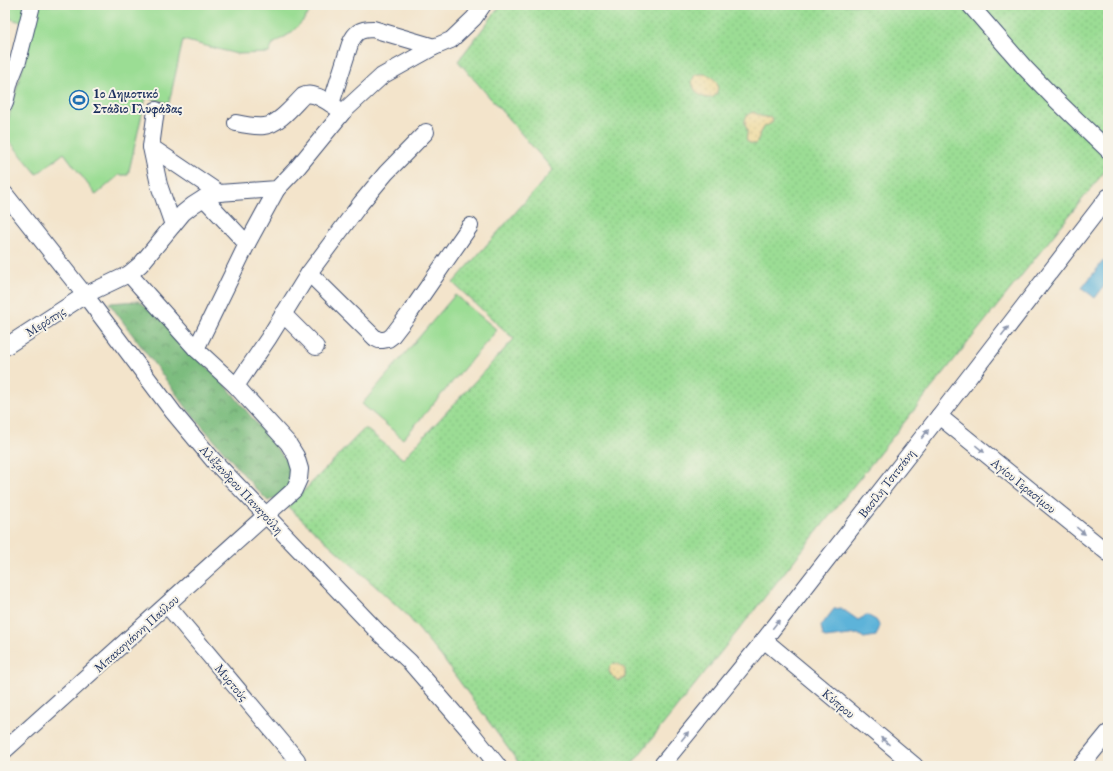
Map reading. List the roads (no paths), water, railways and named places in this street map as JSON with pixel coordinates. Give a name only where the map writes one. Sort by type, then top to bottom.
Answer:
[{"type":"street","points":[[5,103],[7,81],[18,61],[32,5]]},
{"type":"street","points":[[196,348],[247,244],[277,189],[298,167],[337,108],[382,76],[434,47],[451,40],[474,18],[483,5]]},
{"type":"street","points":[[970,5],[1025,68],[1108,150]]},
{"type":"street","points":[[337,108],[350,44],[357,32],[365,29],[373,29],[434,47]]},
{"type":"street","points":[[236,123],[258,126],[270,125],[277,121],[306,94],[315,95],[337,108]]},
{"type":"street","points":[[156,110],[151,147],[159,185],[172,225]]},
{"type":"street","points":[[236,386],[309,273],[381,179],[426,132]]},
{"type":"street","points":[[151,147],[220,193]]},
{"type":"street","name":"Μερόπης","points":[[5,347],[85,294],[129,274],[141,264],[183,213],[204,198],[220,193],[277,189]]},
{"type":"street","name":"Αλέξανδρου Παναγούλη","points":[[5,194],[85,294],[173,412],[213,460],[378,632],[409,661],[498,766]]},
{"type":"street","name":"Βασίλη Τσιτσάνη","points":[[661,766],[764,640],[1108,197]]},
{"type":"street","points":[[204,198],[247,244]]},
{"type":"street","points":[[309,273],[375,338],[379,340],[388,339],[409,314],[470,226]]},
{"type":"street","name":"Μπακογιάννη Παύλου","points":[[5,750],[294,490],[299,479],[300,469],[296,456],[288,443],[236,386],[196,348],[129,274]]},
{"type":"street","points":[[283,314],[316,347]]},
{"type":"street","name":"Αγίου Γερασίμου","points":[[939,416],[1108,553]]},
{"type":"street","name":"Μυρτούς","points":[[167,605],[298,760]]},
{"type":"street","name":"Κύπρου","points":[[764,640],[915,766]]},
{"type":"street","points":[[1081,766],[1108,733]]},
{"type":"water","points":[[1104,260],[1108,263],[1108,281],[1095,298],[1082,288]]},
{"type":"water","points":[[841,608],[858,620],[867,615],[876,620],[880,626],[876,636],[864,638],[858,634],[825,638],[823,636],[821,626],[834,609]]},
{"type":"place","name":"1ο Δημοτικό Στάδιο Γλυφάδας","points":[[79,100]]}]
